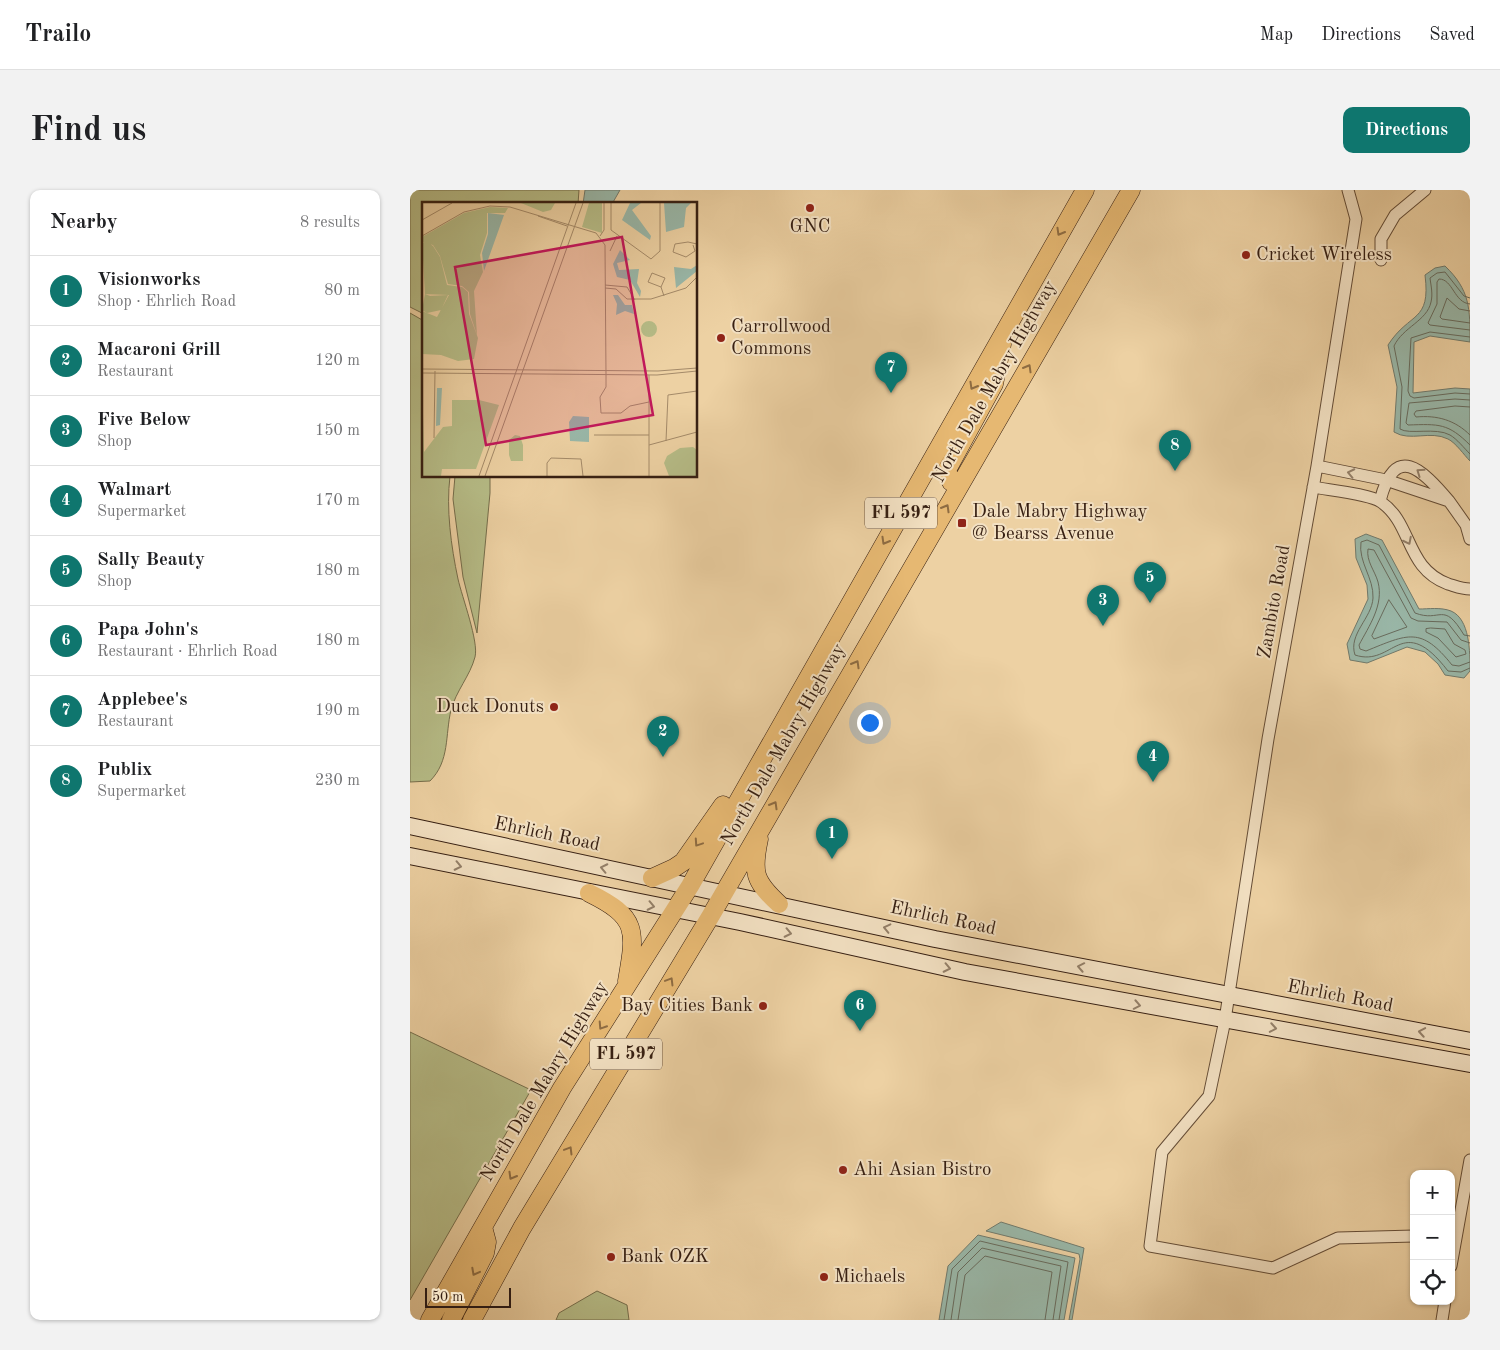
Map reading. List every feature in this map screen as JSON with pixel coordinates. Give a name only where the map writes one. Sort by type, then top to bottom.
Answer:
[{"type":"main road","name":"North Dale Mabry Highway","points":[[430,1320],[562,1088],[690,886],[1084,190]]},
{"type":"main road","name":"North Dale Mabry Highway","points":[[472,1320],[522,1228],[710,917],[1131,190]]},
{"type":"main road","points":[[959,486],[951,482],[947,470],[994,384],[1006,329]]},
{"type":"main road","points":[[652,878],[674,868],[690,854],[742,778],[759,763]]},
{"type":"main road","points":[[763,824],[755,859],[755,874],[766,892],[779,904]]},
{"type":"main road","name":"Ehrlich Road","points":[[410,826],[935,939],[1470,1041]]},
{"type":"main road","points":[[410,856],[710,917],[965,972],[1470,1064]]},
{"type":"main road","points":[[589,893],[616,906],[627,918],[631,932],[632,953],[626,988]]},
{"type":"main road","points":[[451,1320],[485,1253],[487,1242],[483,1227]]},
{"type":"street","name":"Zambito Road","points":[[1348,190],[1356,219],[1317,466],[1268,738],[1225,1020],[1209,1096],[1162,1152],[1150,1246],[1273,1268],[1338,1238],[1410,1236]]},
{"type":"street","points":[[1381,260],[1381,239],[1396,216],[1425,190]]},
{"type":"street","points":[[1317,466],[1386,480],[1449,501]]},
{"type":"street","points":[[1380,502],[1386,480],[1396,468],[1408,466],[1417,469],[1435,484],[1449,501],[1466,525],[1470,539]]},
{"type":"street","points":[[1313,487],[1380,502],[1397,519],[1420,565],[1435,579],[1462,589],[1470,589]]},
{"type":"street","points":[[1455,1230],[1470,1160]]},
{"type":"street","points":[[1442,1320],[1444,1305]]},
{"type":"green space","points":[[410,190],[579,190],[578,202],[422,202],[422,313],[410,307]]},
{"type":"green space","points":[[410,313],[422,320],[422,478],[450,478],[449,514],[453,554],[476,650],[473,664],[456,696],[451,710],[446,747],[441,765],[430,781],[410,782]]},
{"type":"green space","points":[[455,478],[490,478],[477,633],[463,577],[453,499]]},
{"type":"green space","points":[[410,1032],[531,1090],[410,1300]]},
{"type":"green space","points":[[597,1291],[627,1305],[629,1320],[556,1320],[559,1313]]},
{"type":"water","points":[[585,190],[620,190],[613,202],[583,202]]},
{"type":"water","points":[[1445,266],[1459,283],[1467,300],[1470,319],[1470,342],[1430,336],[1414,342],[1413,393],[1455,388],[1470,389],[1470,461],[1448,439],[1434,436],[1407,436],[1394,432],[1397,387],[1388,345],[1396,334],[1422,309],[1426,290],[1425,275],[1435,268]]},
{"type":"water","points":[[1366,534],[1382,540],[1419,609],[1451,611],[1462,621],[1468,637],[1470,655],[1470,671],[1464,678],[1445,675],[1438,664],[1425,652],[1407,647],[1367,663],[1350,660],[1347,644],[1368,599],[1367,585],[1356,558],[1355,539]]},
{"type":"water","points":[[1001,1222],[1084,1248],[1072,1320],[1069,1320],[1080,1259],[1079,1254],[986,1231]]},
{"type":"water","points":[[978,1235],[1075,1258],[1064,1320],[939,1320],[948,1266]]},
{"type":"place","name":"GNC","points":[[810,208]]},
{"type":"place","name":"Cricket Wireless","points":[[1246,255]]},
{"type":"place","name":"Carrollwood Commons","points":[[721,338]]},
{"type":"place","name":"Applebee's","points":[[891,393]]},
{"type":"place","name":"Publix","points":[[1175,471]]},
{"type":"place","name":"Dale Mabry Highway @ Bearss Avenue","points":[[962,523]]},
{"type":"place","name":"Sally Beauty","points":[[1150,603]]},
{"type":"place","name":"Five Below","points":[[1103,626]]},
{"type":"place","name":"Duck Donuts","points":[[554,707]]},
{"type":"place","name":"Macaroni Grill","points":[[663,757]]},
{"type":"place","name":"Walmart","points":[[1153,782]]},
{"type":"place","name":"Visionworks","points":[[832,859]]},
{"type":"place","name":"Bay Cities Bank","points":[[763,1006]]},
{"type":"place","name":"Papa John's","points":[[860,1031]]},
{"type":"place","name":"Ahi Asian Bistro","points":[[843,1170]]},
{"type":"place","name":"Bank OZK","points":[[611,1257]]},
{"type":"place","name":"Michaels","points":[[824,1277]]}]
